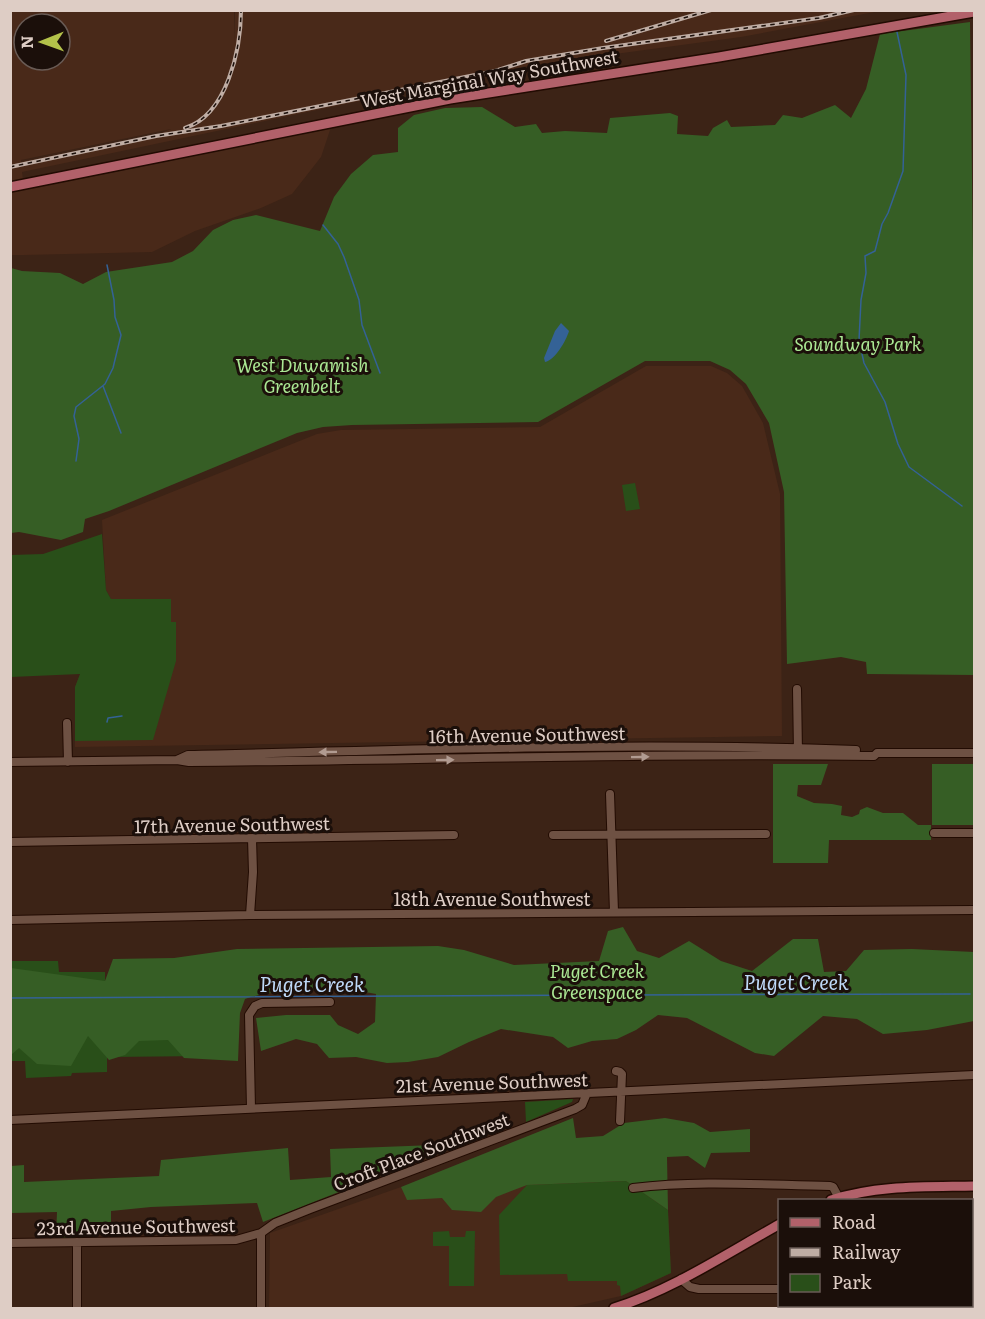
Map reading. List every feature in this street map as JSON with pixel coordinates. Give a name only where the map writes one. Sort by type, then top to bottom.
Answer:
[{"type":"main road","name":"West Marginal Way Southwest","points":[[10,187],[450,99],[719,57],[975,12]]},
{"type":"main road","points":[[835,1199],[889,1188],[975,1186]]},
{"type":"main road","points":[[614,1308],[624,1307],[681,1279],[778,1225]]},
{"type":"street","points":[[797,689],[798,752]]},
{"type":"street","points":[[67,723],[68,762]]},
{"type":"street","name":"16th Avenue Southwest","points":[[10,762],[177,760],[189,762],[798,752],[874,756],[878,753],[975,753]]},
{"type":"street","points":[[610,794],[614,912]]},
{"type":"street","points":[[934,833],[975,832]]},
{"type":"street","points":[[553,835],[766,834]]},
{"type":"street","name":"17th Avenue Southwest","points":[[10,842],[454,835]]},
{"type":"street","points":[[250,915],[253,872],[252,839]]},
{"type":"street","name":"18th Avenue Southwest","points":[[10,920],[250,915],[975,910]]},
{"type":"street","points":[[251,1108],[250,1011],[262,1003],[330,1002]]},
{"type":"street","points":[[616,1071],[622,1074],[620,1121]]},
{"type":"street","name":"21st Avenue Southwest","points":[[10,1120],[975,1076]]},
{"type":"street","name":"Croft Place Southwest","points":[[261,1233],[269,1226],[284,1219],[575,1109],[582,1105],[587,1093]]},
{"type":"street","points":[[633,1188],[692,1184],[830,1186],[833,1187],[835,1199]]},
{"type":"street","points":[[261,1233],[261,1308]]},
{"type":"street","name":"23rd Avenue Southwest","points":[[10,1243],[225,1241],[243,1239],[261,1233]]},
{"type":"street","points":[[77,1242],[77,1308]]},
{"type":"street","points":[[681,1279],[690,1287],[699,1289],[778,1289]]},
{"type":"shaded area","points":[[10,11],[234,11],[235,45],[235,11],[880,11],[741,37],[526,66],[22,172],[24,188],[329,119],[330,130],[321,157],[292,194],[261,208],[195,231],[152,252],[11,255]],"holes":[[[171,129],[159,134],[21,162],[21,160]]]},
{"type":"shaded area","points":[[646,366],[711,366],[727,373],[742,386],[763,423],[780,494],[782,736],[75,747],[75,687],[111,599],[106,590],[102,520],[317,434],[341,430],[540,427]]},
{"type":"shaded area","points":[[626,1181],[668,1210],[671,1273],[621,1296],[568,1308],[269,1308],[270,1233],[401,1187]]},
{"type":"green space","points":[[970,22],[974,336],[974,675],[867,674],[866,662],[841,657],[787,664],[784,492],[769,423],[746,384],[730,370],[710,361],[645,361],[538,422],[352,425],[323,427],[297,433],[85,519],[83,532],[61,540],[19,532],[11,533],[11,268],[22,271],[60,273],[83,284],[106,272],[172,262],[193,251],[213,230],[233,220],[256,215],[320,231],[334,197],[351,174],[373,155],[398,152],[398,128],[414,115],[445,108],[482,107],[515,127],[536,124],[542,133],[565,131],[607,133],[610,118],[670,113],[678,116],[677,134],[708,136],[713,128],[727,120],[731,127],[775,125],[783,115],[802,118],[835,105],[851,118],[866,89],[880,34]]},
{"type":"green space","points":[[635,483],[640,509],[626,511],[622,485]]},
{"type":"green space","points":[[102,534],[106,590],[111,599],[171,599],[171,622],[176,622],[176,661],[153,740],[75,741],[75,687],[80,674],[11,677],[11,555],[43,554]]},
{"type":"green space","points":[[773,764],[828,764],[821,785],[798,785],[797,796],[814,803],[842,806],[841,815],[852,817],[867,807],[883,813],[903,813],[918,825],[931,825],[931,840],[829,840],[828,863],[773,863]]},
{"type":"green space","points":[[932,764],[974,764],[974,825],[932,825]]},
{"type":"green space","name":"Puget Creek Greenspace","points":[[623,927],[637,951],[659,958],[689,941],[721,961],[752,971],[793,939],[818,939],[824,972],[846,971],[864,950],[912,949],[974,952],[974,1021],[927,1030],[883,1034],[857,1019],[823,1016],[774,1056],[755,1053],[687,1018],[658,1015],[636,1030],[617,1039],[592,1041],[568,1048],[553,1037],[501,1029],[438,1057],[408,1062],[387,1063],[356,1057],[329,1058],[317,1044],[296,1039],[261,1051],[256,1018],[330,1015],[338,1025],[358,1034],[375,1022],[376,994],[346,990],[310,990],[258,995],[245,999],[240,1013],[238,1061],[184,1058],[168,1040],[139,1041],[125,1055],[109,1060],[88,1036],[71,1066],[37,1064],[19,1048],[11,1055],[11,968],[105,981],[113,959],[174,958],[237,949],[438,946],[464,950],[514,965],[599,961],[608,931]]},
{"type":"green space","points":[[10,961],[58,961],[59,972],[105,972],[105,996],[11,997]]},
{"type":"green space","points":[[209,1008],[209,1056],[107,1057],[107,1072],[26,1078],[25,1061],[11,1061],[10,1011]]},
{"type":"green space","points":[[573,1099],[572,1102],[526,1122],[525,1102]]},
{"type":"green space","points":[[573,1118],[576,1138],[603,1136],[624,1123],[665,1118],[694,1123],[710,1132],[750,1129],[750,1152],[711,1153],[705,1168],[688,1156],[667,1157],[668,1210],[626,1181],[527,1185],[496,1197],[481,1212],[452,1210],[442,1198],[407,1200],[401,1187]]},
{"type":"green space","points":[[460,1144],[263,1222],[257,1203],[151,1207],[111,1211],[111,1222],[95,1222],[95,1238],[56,1238],[57,1212],[11,1213],[11,1166],[24,1165],[24,1182],[159,1176],[161,1160],[288,1148],[290,1180],[331,1177],[330,1149]]},
{"type":"green space","points":[[626,1181],[668,1210],[671,1273],[621,1296],[617,1281],[568,1281],[567,1274],[500,1275],[499,1215],[527,1185]]},
{"type":"green space","points":[[449,1231],[450,1237],[465,1237],[466,1231],[475,1231],[474,1286],[449,1286],[449,1246],[433,1246],[433,1232]]},
{"type":"water","points":[[561,323],[569,331],[568,335],[556,354],[545,362],[544,358],[555,331]]},
{"type":"waterway","points":[[897,32],[906,75],[903,171],[882,224],[875,251],[865,256],[866,273],[861,300],[859,340],[864,363],[885,402],[898,444],[909,467],[962,506]]},
{"type":"waterway","points":[[323,225],[338,244],[344,257],[359,300],[362,325],[380,373]]},
{"type":"waterway","points":[[76,461],[79,439],[74,416],[76,407],[105,384],[113,368],[121,335],[115,317],[107,265]]},
{"type":"waterway","points":[[103,386],[121,433]]},
{"type":"waterway","points":[[107,722],[108,718],[122,716]]},
{"type":"waterway","name":"Puget Creek","points":[[623,995],[970,994]]},
{"type":"waterway","name":"Puget Creek","points":[[10,998],[614,995]]},
{"type":"railway","points":[[185,128],[199,121],[211,110],[229,79],[238,43],[241,10]]},
{"type":"railway","points":[[606,41],[711,10]]},
{"type":"railway","points":[[10,167],[156,136],[221,126],[495,71],[526,61],[819,18],[854,10]]},
{"type":"park label","name":"Soundway Park","points":[[858,343]]},
{"type":"park label","name":"West Duwamish Greenbelt","points":[[302,374]]}]
